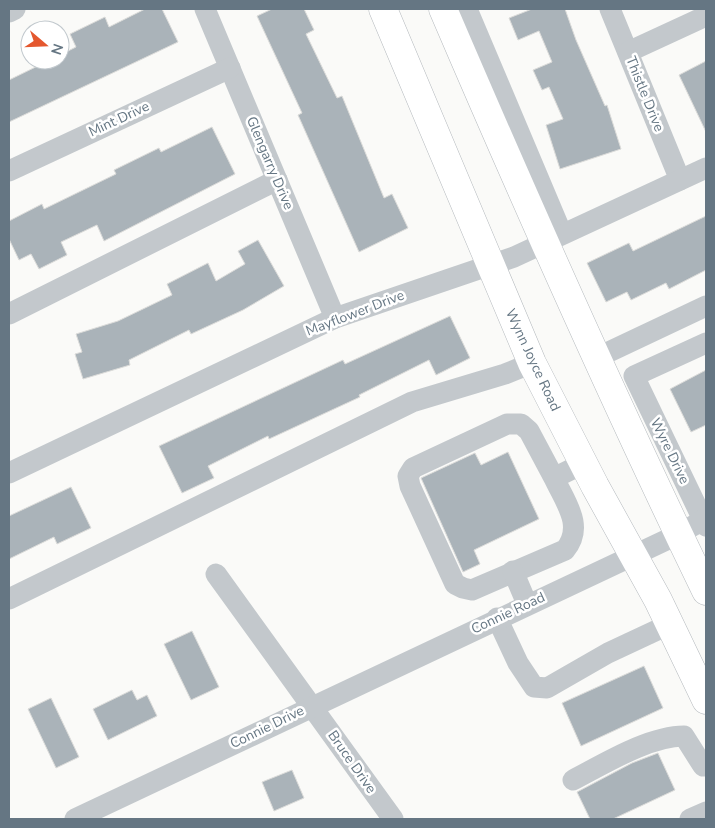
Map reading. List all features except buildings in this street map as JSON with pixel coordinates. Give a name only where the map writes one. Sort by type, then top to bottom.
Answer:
[{"type":"main road","name":"Wynn Joyce Road","points":[[384,9],[532,363],[670,624],[706,700]]},
{"type":"main road","points":[[443,9],[552,239],[596,358],[706,591]]},
{"type":"street","points":[[9,12],[15,9]]},
{"type":"street","name":"Glengarry Drive","points":[[205,9],[334,318]]},
{"type":"street","points":[[467,9],[552,239]]},
{"type":"street","name":"Thistle Drive","points":[[610,9],[680,180]]},
{"type":"street","points":[[628,52],[706,16]]},
{"type":"street","name":"Mint Drive","points":[[9,171],[230,68]]},
{"type":"street","name":"Mayflower Drive","points":[[9,473],[334,318],[514,257],[706,168]]},
{"type":"street","points":[[9,314],[277,180]]},
{"type":"street","points":[[596,358],[706,306]]},
{"type":"street","name":"Wyre Drive","points":[[705,523],[634,376],[706,343]]},
{"type":"street","points":[[9,599],[412,402],[505,374],[532,363]]},
{"type":"street","points":[[507,424],[521,424],[529,432],[554,478],[574,522],[575,531],[572,541],[565,550],[472,590],[456,584],[410,486],[408,476],[413,468],[507,424]]},
{"type":"street","points":[[554,478],[584,463]]},
{"type":"street","name":"Connie Road","points":[[312,705],[633,554],[705,523]]},
{"type":"street","points":[[513,571],[527,604]]},
{"type":"street","name":"Connie Drive","points":[[75,819],[312,705],[216,574]]},
{"type":"street","points":[[497,618],[518,663],[534,687],[547,688],[608,653],[670,624]]},
{"type":"street","name":"Bruce Drive","points":[[312,705],[393,819]]},
{"type":"street","points":[[573,780],[614,759],[670,736],[684,736],[703,766],[706,765]]},
{"type":"street","points":[[690,819],[706,812]]}]
